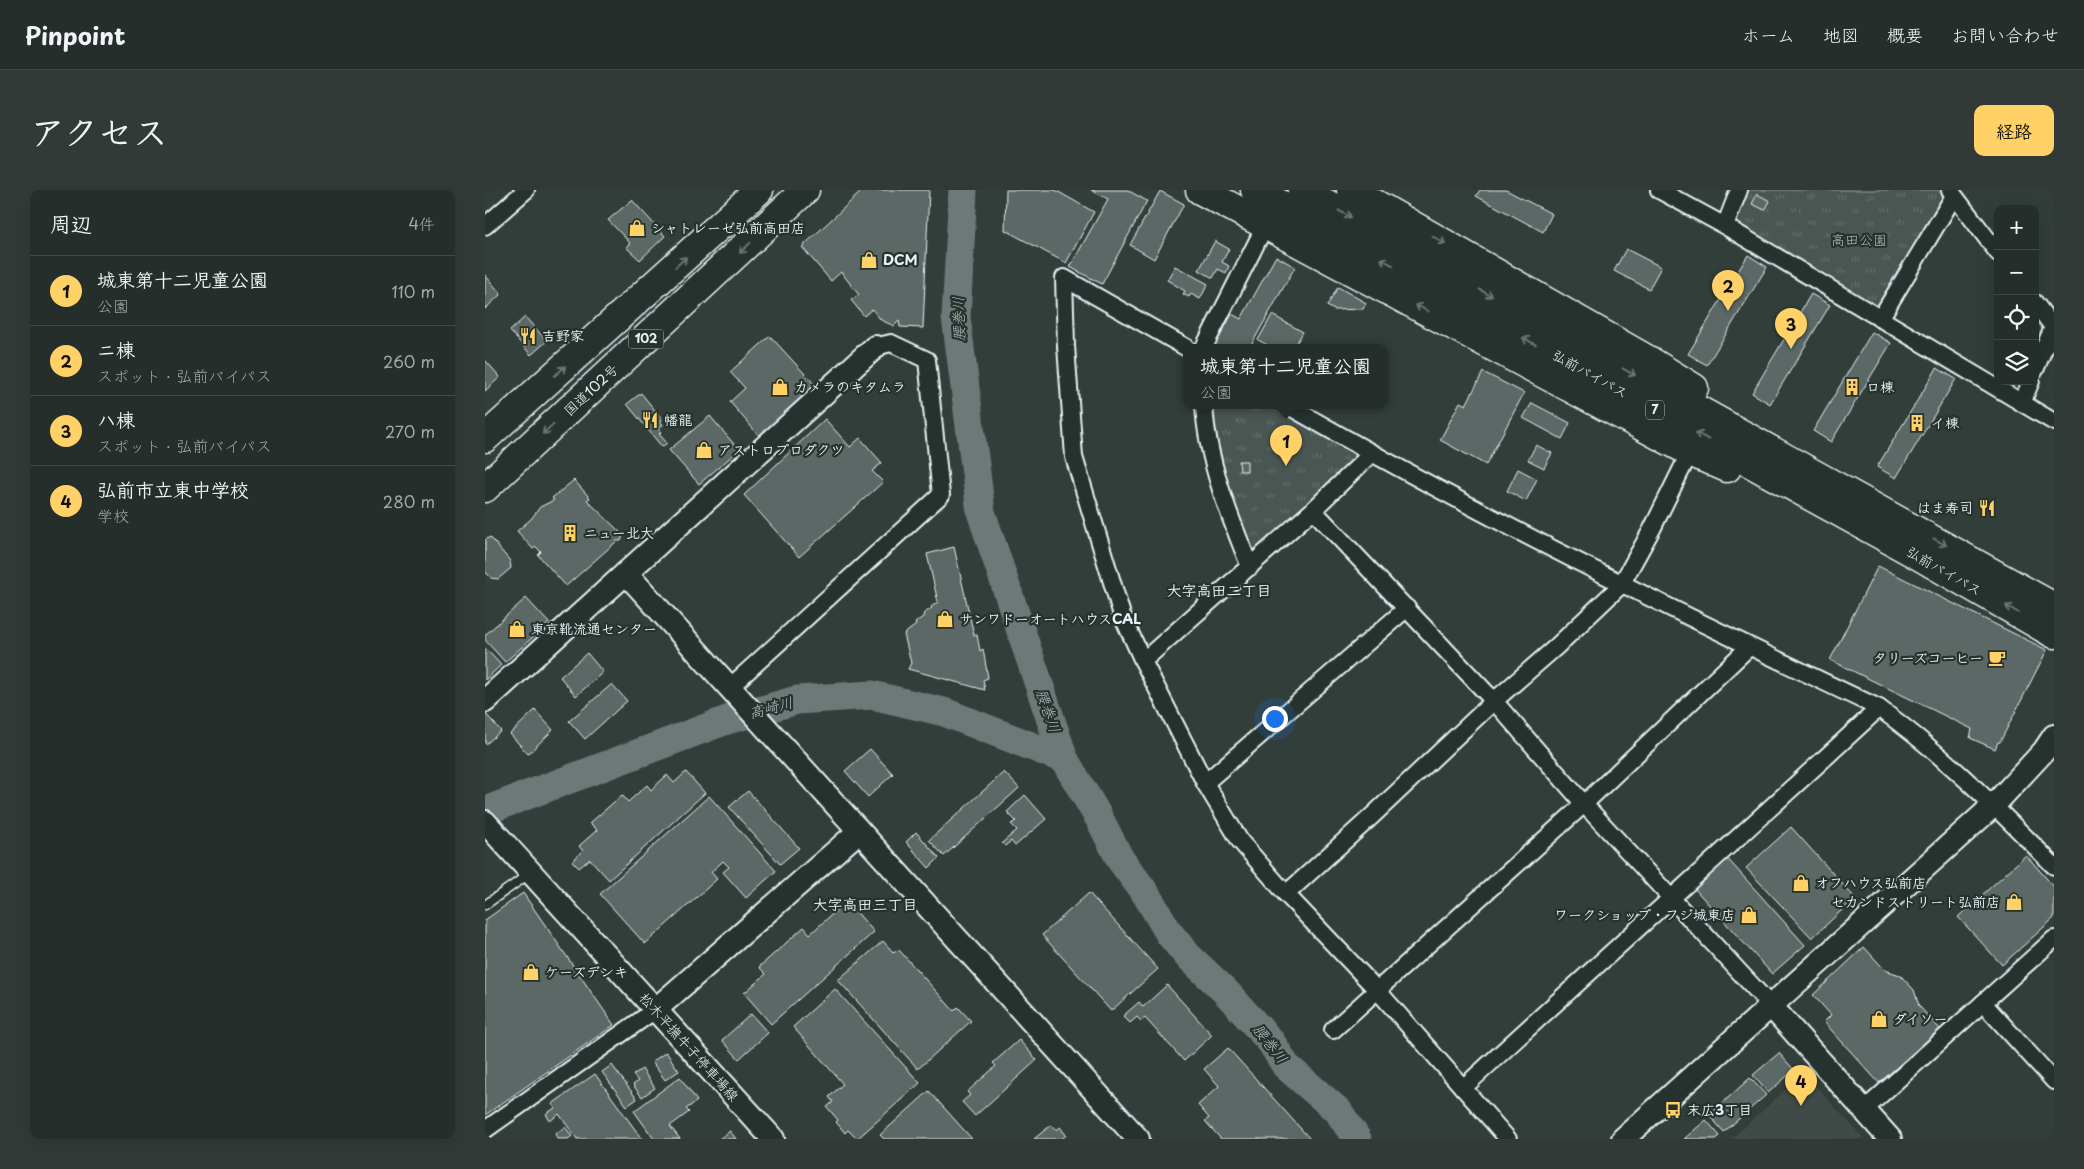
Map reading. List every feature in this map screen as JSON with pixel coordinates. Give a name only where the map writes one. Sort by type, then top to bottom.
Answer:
[{"type":"highway","name":"102","points":[[485,438],[759,190]]},
{"type":"highway","name":"国道102号","points":[[485,488],[805,190]]},
{"type":"highway","name":"7","points":[[1200,190],[1690,452],[1796,497],[1919,556]]},
{"type":"highway","name":"弘前バイパス","points":[[1255,190],[1919,556],[2054,634]]},
{"type":"highway","name":"弘前バイパス","points":[[1302,190],[2054,607]]},
{"type":"highway","name":"7","points":[[1351,190],[1650,361],[1907,524]]},
{"type":"street","points":[[1659,190],[1725,226],[2054,422]]},
{"type":"street","points":[[1725,226],[1739,190]]},
{"type":"street","points":[[1880,318],[1952,193],[1996,250]]},
{"type":"street","points":[[485,226],[515,194]]},
{"type":"street","points":[[1206,344],[1265,226]]},
{"type":"street","points":[[1183,346],[1064,278],[1066,346],[1074,457],[1122,615],[1143,661],[1205,783],[1240,841],[1509,1139]]},
{"type":"street","points":[[2039,308],[2054,326],[2039,361]]},
{"type":"street","points":[[485,701],[875,347],[891,343],[927,360],[941,495],[734,693]]},
{"type":"street","points":[[2022,403],[2029,385]]},
{"type":"street","points":[[1205,409],[1214,466],[1230,518],[1249,568]]},
{"type":"street","points":[[1294,409],[1371,454],[1621,585],[1879,708],[1906,728],[1994,805],[2054,866]]},
{"type":"street","points":[[1286,894],[1373,816],[1494,701],[1556,647],[1621,585],[1652,530],[1690,452]]},
{"type":"street","points":[[1143,661],[1313,510],[1371,454]]},
{"type":"street","points":[[1313,510],[1494,701],[1584,804],[1771,1006],[1890,1139]]},
{"type":"street","points":[[626,573],[858,832],[1138,1139]]},
{"type":"street","points":[[1205,783],[1407,608]]},
{"type":"street","points":[[1333,1030],[1378,992],[1584,804],[1749,647]]},
{"type":"street","points":[[1463,1088],[1671,897],[1761,818],[1879,708]]},
{"type":"street","points":[[1623,1139],[1994,805],[2044,751],[2054,736]]},
{"type":"street","name":"松木平撫牛子停車場線","points":[[487,824],[773,1139]]},
{"type":"street","points":[[485,1130],[655,1010],[858,832]]},
{"type":"street","points":[[1863,1110],[2054,939]]},
{"type":"street","points":[[1983,1004],[2054,1081]]},
{"type":"lane","points":[[485,905],[531,873]]},
{"type":"shaded area","points":[[1804,1073],[1864,1139],[1731,1139]]},
{"type":"green space","name":"高田公園","points":[[1748,190],[1938,190],[1944,198],[1878,309],[1733,224]]},
{"type":"green space","points":[[1211,409],[1280,409],[1363,455],[1255,555],[1248,554],[1223,477]]},
{"type":"building","name":"DCM","points":[[863,190],[929,190],[923,328],[900,327],[899,321],[894,326],[881,320],[872,309],[864,316],[851,300],[859,295],[841,272],[831,281],[802,247]]},
{"type":"building","points":[[1006,190],[1055,190],[1094,212],[1066,263],[1005,230]]},
{"type":"building","points":[[1091,190],[1127,190],[1147,201],[1102,284],[1070,267],[1108,199]]},
{"type":"building","points":[[1480,190],[1506,190],[1552,214],[1543,232],[1476,196]]},
{"type":"building","points":[[1160,191],[1184,204],[1154,259],[1130,245]]},
{"type":"building","points":[[1757,194],[1770,201],[1765,210],[1752,204]]},
{"type":"building","name":"シャトレーゼ弘前高田店","points":[[632,200],[665,236],[640,260],[626,247],[630,243],[608,220]]},
{"type":"building","points":[[1215,241],[1229,249],[1222,262],[1229,266],[1226,273],[1218,269],[1213,278],[1199,270]]},
{"type":"building","points":[[1626,249],[1661,267],[1649,289],[1614,271]]},
{"type":"building","points":[[1748,255],[1767,267],[1707,365],[1688,354]]},
{"type":"building","points":[[1276,256],[1295,267],[1252,344],[1216,344],[1232,314],[1241,319]]},
{"type":"building","points":[[1175,266],[1208,284],[1200,299],[1191,294],[1189,297],[1183,294],[1185,291],[1167,280]]},
{"type":"building","points":[[485,275],[501,294],[485,309]]},
{"type":"building","points":[[1338,287],[1366,303],[1363,309],[1334,310],[1327,306]]},
{"type":"building","points":[[1811,294],[1830,305],[1770,404],[1752,393]]},
{"type":"building","points":[[1272,315],[1303,332],[1296,344],[1265,344],[1258,340]]},
{"type":"building","name":"吉野家","points":[[525,317],[547,341],[531,355],[510,331]]},
{"type":"building","name":"ロ棟","points":[[1872,332],[1891,343],[1831,442],[1813,431]]},
{"type":"building","name":"カメラのキタムラ","points":[[770,336],[816,386],[760,437],[730,402],[745,388],[730,372]]},
{"type":"building","points":[[485,360],[500,377],[485,391]]},
{"type":"building","name":"イ棟","points":[[1937,368],[1956,379],[1896,478],[1877,467]]},
{"type":"building","points":[[1483,372],[1524,393],[1486,465],[1440,440],[1460,402],[1466,405]]},
{"type":"building","name":"幡龍","points":[[641,393],[662,419],[660,421],[663,425],[658,429],[661,432],[659,434],[667,443],[662,447],[627,404]]},
{"type":"building","points":[[1532,403],[1570,423],[1562,439],[1523,418]]},
{"type":"building","name":"アストロプロダクツ","points":[[710,416],[739,450],[699,484],[669,450]]},
{"type":"building","points":[[825,419],[850,447],[860,438],[882,463],[872,471],[883,482],[799,557],[744,495]]},
{"type":"building","points":[[1536,445],[1552,453],[1544,468],[1528,460]]},
{"type":"building","points":[[1239,461],[1247,461],[1247,471],[1240,471]]},
{"type":"building","points":[[1518,469],[1537,479],[1526,501],[1507,491]]},
{"type":"building","name":"ニュー北大","points":[[574,480],[590,498],[587,500],[623,535],[621,541],[617,541],[566,586],[538,555],[541,552],[536,547],[533,549],[517,531],[531,519],[540,507],[554,500],[552,498]]},
{"type":"building","points":[[490,537],[510,561],[511,568],[498,579],[491,578],[485,571],[485,540]]},
{"type":"building","name":"サンワドーオートハウスCAL","points":[[954,547],[974,635],[977,635],[980,651],[983,649],[988,678],[983,680],[985,690],[908,669],[911,663],[904,634],[916,625],[915,623],[924,616],[923,614],[938,602],[927,554]]},
{"type":"building","points":[[1878,566],[2047,650],[1995,749],[1970,738],[1972,729],[1830,660]]},
{"type":"building","name":"東京靴流通センター","points":[[526,598],[549,623],[505,662],[485,640],[485,635]]},
{"type":"building","points":[[485,648],[501,665],[485,680]]},
{"type":"building","points":[[587,653],[603,672],[576,696],[560,677]]},
{"type":"building","points":[[612,684],[627,701],[585,739],[569,721]]},
{"type":"building","points":[[535,710],[553,730],[528,754],[510,734]]},
{"type":"building","points":[[485,713],[501,731],[486,744],[485,743]]},
{"type":"building","points":[[870,749],[893,774],[868,797],[845,771]]},
{"type":"building","points":[[686,772],[705,793],[609,880],[590,859],[579,868],[572,861],[583,851],[579,846],[597,830],[590,823],[622,795],[628,802],[647,785],[651,790],[667,775],[674,783]]},
{"type":"building","points":[[1004,772],[1019,788],[944,856],[929,840]]},
{"type":"building","points":[[748,791],[799,848],[780,864],[729,807]]},
{"type":"building","points":[[1025,795],[1046,819],[1015,846],[1011,841],[1005,846],[1002,843],[1017,830],[1011,824],[1016,821],[1007,812]]},
{"type":"building","points":[[709,796],[776,871],[746,898],[723,872],[729,867],[723,861],[711,872],[717,879],[645,944],[600,894]]},
{"type":"building","name":"オフハウス弘前店","points":[[1791,827],[1855,898],[1812,938],[1746,868]]},
{"type":"building","points":[[916,832],[939,858],[929,868],[906,842]]},
{"type":"building","name":"セカンドストリート弘前店","points":[[2026,855],[2054,887],[2054,918],[2002,965],[1958,917]]},
{"type":"building","name":"ワークショップ・フジ城東店","points":[[1725,856],[1805,945],[1772,974],[1692,886]]},
{"type":"building","name":"ケーズデンキ","points":[[523,893],[614,1025],[485,1115],[485,920]]},
{"type":"building","points":[[1089,893],[1158,969],[1111,1011],[1042,935]]},
{"type":"building","points":[[847,901],[874,932],[771,1024],[744,993],[766,974],[759,967],[804,927],[810,934]]},
{"type":"building","points":[[883,941],[894,953],[898,949],[954,1011],[958,1007],[971,1021],[918,1069],[838,980]]},
{"type":"building","name":"ダイソー","points":[[1864,947],[1885,970],[1900,975],[1914,990],[1919,1006],[1940,1029],[1879,1083],[1824,1022],[1831,1015],[1813,995]]},
{"type":"building","points":[[1167,985],[1212,1035],[1184,1061],[1145,1018],[1141,1021],[1137,1017],[1130,1023],[1123,1016],[1139,1002],[1143,1007]]},
{"type":"building","points":[[835,989],[920,1083],[857,1139],[848,1130],[845,1133],[836,1122],[838,1120],[827,1107],[833,1102],[829,1097],[843,1084],[793,1027]]},
{"type":"building","points":[[751,1014],[768,1033],[739,1059],[722,1040]]},
{"type":"building","points":[[1019,1040],[1037,1060],[975,1116],[962,1102],[970,1095],[967,1092],[996,1066],[993,1063]]},
{"type":"building","points":[[1228,1048],[1310,1139],[1221,1139],[1205,1121],[1209,1118],[1198,1105],[1219,1086],[1204,1069]]},
{"type":"building","points":[[666,1052],[679,1071],[665,1080],[652,1062]]},
{"type":"building","points":[[1779,1053],[1794,1070],[1768,1093],[1753,1075]]},
{"type":"building","points":[[612,1065],[637,1099],[627,1106],[602,1072]]},
{"type":"building","points":[[642,1069],[655,1088],[642,1097],[633,1085],[638,1081],[633,1075]]},
{"type":"building","points":[[595,1074],[642,1139],[577,1139],[559,1114],[550,1121],[546,1114],[555,1108],[552,1104]]},
{"type":"building","points":[[680,1077],[697,1101],[686,1109],[689,1112],[670,1126],[680,1139],[654,1139],[634,1111]]},
{"type":"building","points":[[1750,1078],[1766,1095],[1724,1132],[1709,1115]]},
{"type":"building","points":[[929,1091],[972,1139],[884,1139],[880,1135]]},
{"type":"building","points":[[1706,1120],[1720,1136],[1716,1139],[1684,1139]]},
{"type":"building","points":[[1051,1125],[1057,1130],[1060,1127],[1066,1135],[1064,1139],[1034,1139]]},
{"type":"building","points":[[565,1127],[572,1136],[568,1139],[558,1139],[555,1134]]},
{"type":"building","points":[[730,1131],[736,1139],[719,1139]]},
{"type":"waterway","name":"腰巻川","points":[[963,190],[956,317],[981,512],[1064,759],[1099,818],[1120,859],[1146,894],[1169,933],[1187,955],[1225,991],[1271,1042],[1286,1066],[1338,1111],[1357,1139]]},
{"type":"waterway","name":"高崎川","points":[[485,811],[727,720],[797,700],[872,695],[944,712],[1064,759]]},
{"type":"place","name":"シャトレーゼ弘前高田店","points":[[637,228]]},
{"type":"place","name":"DCM","points":[[869,260]]},
{"type":"place","name":"ニ棟","points":[[1728,311]]},
{"type":"place","name":"吉野家","points":[[528,336]]},
{"type":"place","name":"ハ棟","points":[[1791,349]]},
{"type":"place","name":"カメラのキタムラ","points":[[780,387]]},
{"type":"place","name":"ロ棟","points":[[1852,387]]},
{"type":"place","name":"幡龍","points":[[650,420]]},
{"type":"place","name":"イ棟","points":[[1917,423]]},
{"type":"place","name":"アストロプロダクツ","points":[[704,450]]},
{"type":"place","name":"城東第十二児童公園","points":[[1286,466]]},
{"type":"place","name":"はま寿司","points":[[1987,508]]},
{"type":"place","name":"ニュー北大","points":[[570,533]]},
{"type":"place","name":"サンワドーオートハウスCAL","points":[[945,619]]},
{"type":"place","name":"東京靴流通センター","points":[[517,629]]},
{"type":"place","name":"タリーズコーヒー","points":[[1997,658]]},
{"type":"place","name":"オフハウス弘前店","points":[[1801,883]]},
{"type":"place","name":"セカンドストリート弘前店","points":[[2014,902]]},
{"type":"place","name":"ワークショップ・フジ城東店","points":[[1749,915]]},
{"type":"place","name":"ケーズデンキ","points":[[531,972]]},
{"type":"place","name":"ダイソー","points":[[1879,1019]]},
{"type":"place","name":"弘前市立東中学校","points":[[1801,1106]]},
{"type":"place","name":"末広3丁目","points":[[1673,1110]]},
{"type":"district","name":"大字高田二丁目","points":[[1219,591]]},
{"type":"district","name":"大字高田三丁目","points":[[865,905]]}]
